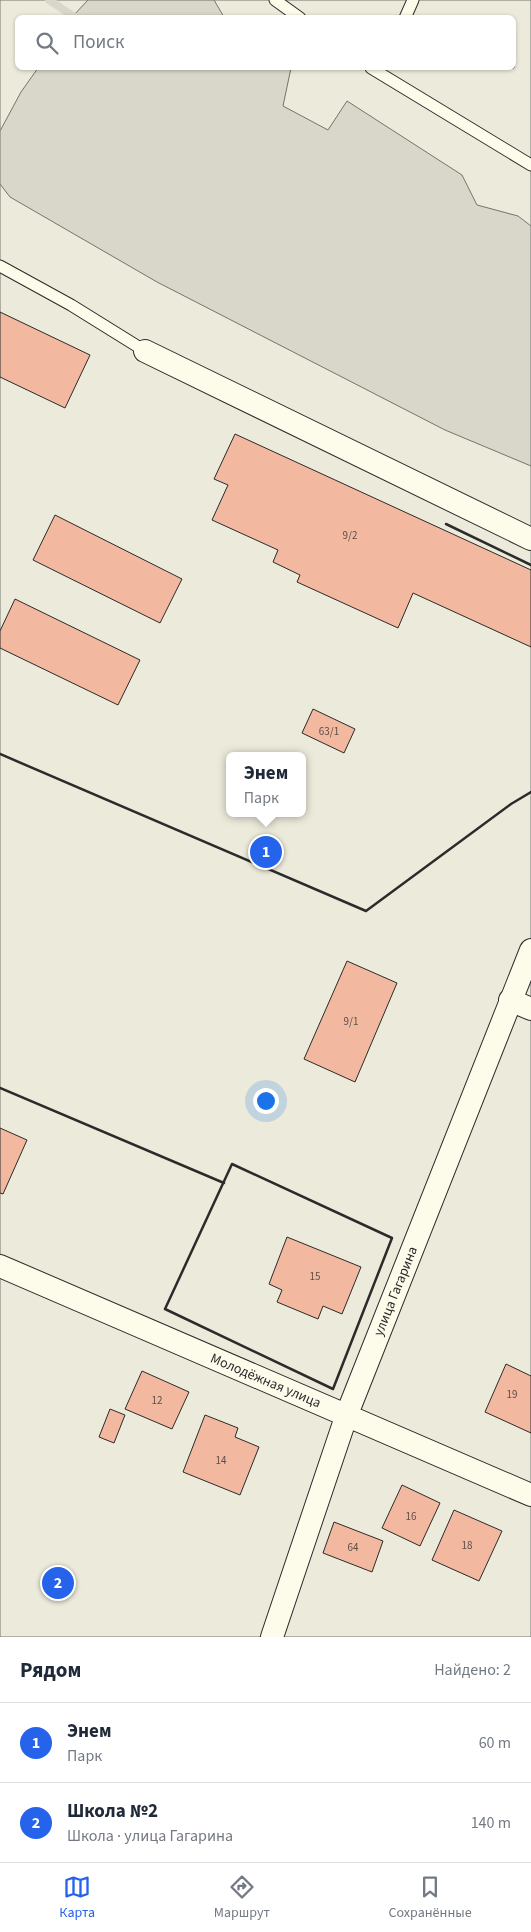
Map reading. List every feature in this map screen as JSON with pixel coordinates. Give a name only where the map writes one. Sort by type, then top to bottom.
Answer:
[{"type":"street","points":[[145,351],[531,539]]},
{"type":"street","name":"улица Гагарина","points":[[272,1637],[347,1414],[531,950]]},
{"type":"street","points":[[510,1000],[531,1009]]},
{"type":"street","name":"Молодёжная улица","points":[[0,1266],[347,1414],[531,1495]]},
{"type":"lane","points":[[275,0],[296,15]]},
{"type":"lane","points":[[406,15],[413,0]]},
{"type":"lane","points":[[378,70],[531,165]]},
{"type":"lane","points":[[0,266],[71,305],[145,351]]},
{"type":"shaded area","points":[[0,0],[531,0],[531,1637],[0,1637]]},
{"type":"shaded area","points":[[88,0],[214,0],[223,15],[74,15]]},
{"type":"shaded area","points":[[37,70],[291,70],[283,106],[328,130],[347,101],[462,175],[477,205],[518,216],[531,226],[531,466],[445,430],[157,282],[10,197],[0,184],[0,131],[21,92]]},
{"type":"building","points":[[0,312],[90,355],[65,408],[0,377]]},
{"type":"building","points":[[235,434],[531,570],[531,647],[413,593],[398,628],[297,582],[300,575],[273,562],[278,550],[212,520],[228,485],[214,479]]},
{"type":"building","points":[[55,515],[182,579],[160,623],[33,560]]},
{"type":"building","points":[[15,599],[140,660],[118,705],[0,648],[0,631]]},
{"type":"building","points":[[313,709],[355,729],[344,753],[302,733]]},
{"type":"building","points":[[347,961],[397,983],[355,1082],[304,1059]]},
{"type":"building","points":[[0,1128],[27,1140],[3,1194],[0,1193]]},
{"type":"building","points":[[287,1237],[361,1267],[342,1314],[323,1306],[318,1319],[277,1302],[282,1290],[269,1284]]},
{"type":"building","points":[[506,1364],[531,1376],[531,1433],[485,1412]]},
{"type":"building","points":[[142,1371],[189,1392],[172,1429],[125,1409]]},
{"type":"building","points":[[110,1409],[125,1415],[114,1443],[99,1437]]},
{"type":"building","points":[[205,1415],[238,1428],[235,1437],[259,1447],[240,1495],[183,1472]]},
{"type":"building","points":[[402,1485],[440,1503],[420,1546],[382,1528]]},
{"type":"building","points":[[454,1510],[502,1531],[479,1581],[432,1560]]},
{"type":"building","points":[[334,1522],[383,1541],[372,1572],[323,1553]]},
{"type":"waterway","points":[[49,0],[72,15]]},
{"type":"wall","points":[[446,524],[531,565]]},
{"type":"wall","points":[[0,754],[366,911],[511,804],[531,792]]},
{"type":"wall","points":[[0,1088],[224,1183]]},
{"type":"wall","points":[[232,1164],[392,1238],[333,1389],[165,1309],[232,1164]]},
{"type":"place","name":"Энем","points":[[266,852]]},
{"type":"place","name":"Школа №2","points":[[58,1583]]}]
